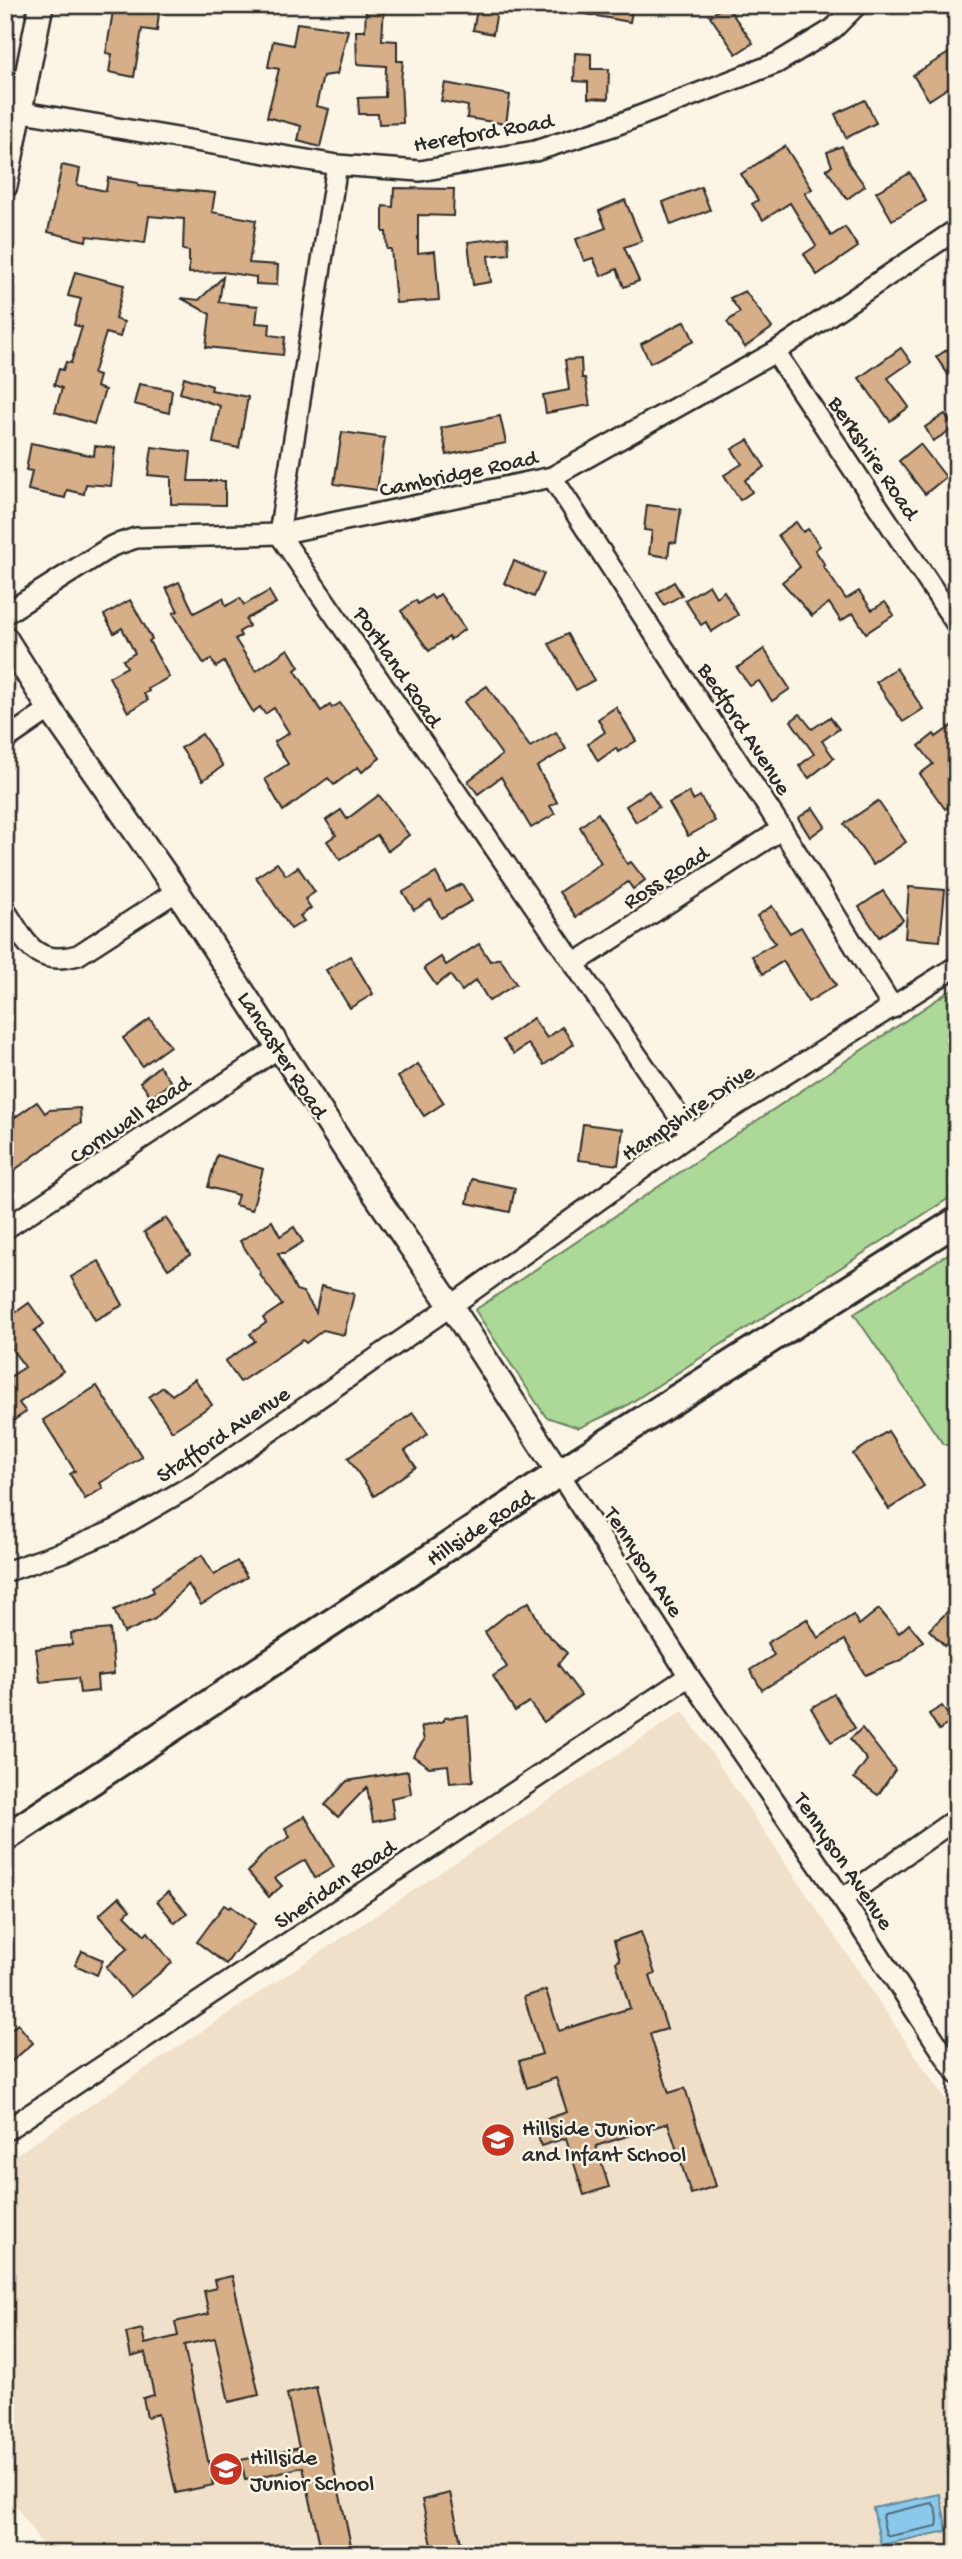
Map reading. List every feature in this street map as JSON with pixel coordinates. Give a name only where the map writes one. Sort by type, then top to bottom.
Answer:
[{"type":"main road","name":"Hillside Road","points":[[5,1838],[559,1473],[957,1221]]},
{"type":"street","points":[[5,186],[13,111],[41,5]]},
{"type":"street","name":"Hereford Road","points":[[13,111],[337,165],[420,171],[535,151],[616,125],[777,63],[833,29],[857,5]]},
{"type":"street","points":[[279,534],[337,165]]},
{"type":"street","name":"Cambridge Road","points":[[5,614],[112,546],[136,538],[279,534],[552,477],[775,352],[957,229]]},
{"type":"street","name":"Berkshire Road","points":[[775,352],[957,625]]},
{"type":"street","name":"Bedford Avenue","points":[[552,477],[782,829],[894,1008]]},
{"type":"street","name":"Portland Road","points":[[279,534],[691,1134]]},
{"type":"street","name":"Lancaster Road","points":[[5,638],[50,709],[177,891],[559,1473]]},
{"type":"street","points":[[5,740],[50,709]]},
{"type":"street","name":"Ross Road","points":[[574,964],[782,829]]},
{"type":"street","points":[[5,909],[30,948],[42,956],[67,958],[78,955],[177,891]]},
{"type":"street","name":"Hampshire Drive","points":[[451,1306],[691,1134],[957,966]]},
{"type":"street","name":"Cornwall Road","points":[[5,1229],[280,1047]]},
{"type":"street","name":"Stafford Avenue","points":[[5,1572],[115,1530],[196,1482],[451,1306]]},
{"type":"street","name":"Tennyson Ave","points":[[559,1473],[690,1676]]},
{"type":"street","name":"Tennyson Avenue","points":[[690,1676],[957,2074]]},
{"type":"street","name":"Sheridan Road","points":[[5,2131],[690,1676]]},
{"type":"street","points":[[842,1899],[957,1818]]},
{"type":"shaded area","name":"Hillside Junior and Infant School","points":[[683,1711],[957,2117],[957,2554],[48,2554],[5,2489],[5,2162]]},
{"type":"green space","points":[[957,986],[957,1193],[624,1407],[579,1428],[546,1417],[475,1310]]},
{"type":"green space","points":[[957,1248],[957,1447],[943,1444],[854,1314]]},
{"type":"water","points":[[940,2494],[947,2531],[881,2545],[873,2508]]},
{"type":"building","points":[[114,5],[136,5],[135,9],[159,12],[157,31],[142,29],[134,77],[109,72],[112,54],[106,53]]},
{"type":"building","points":[[366,5],[384,5],[382,40],[397,41],[397,61],[403,61],[403,123],[379,124],[378,114],[359,114],[358,98],[385,97],[386,66],[357,64],[356,31],[365,31]]},
{"type":"building","points":[[478,5],[498,5],[493,34],[473,30]]},
{"type":"building","points":[[581,5],[633,5],[630,22],[580,13]]},
{"type":"building","points":[[726,5],[753,43],[736,54],[710,16]]},
{"type":"building","points":[[297,23],[348,30],[337,74],[323,76],[316,106],[329,109],[320,147],[298,141],[301,126],[267,117],[279,69],[268,67],[273,41],[293,45]]},
{"type":"building","points":[[957,48],[957,82],[929,100],[913,75]]},
{"type":"building","points":[[575,53],[591,54],[591,69],[609,69],[608,99],[588,98],[588,82],[574,81]]},
{"type":"building","points":[[445,83],[510,95],[506,124],[467,118],[468,106],[441,101]]},
{"type":"building","points":[[865,100],[876,123],[846,138],[835,114]]},
{"type":"building","points":[[785,146],[812,189],[805,193],[831,236],[845,227],[858,247],[817,275],[804,254],[816,246],[790,203],[763,220],[752,204],[758,200],[741,174]]},
{"type":"building","points":[[842,146],[849,164],[865,186],[847,199],[826,169],[832,166],[827,152]]},
{"type":"building","points":[[62,165],[80,169],[77,185],[106,191],[108,178],[138,183],[138,186],[215,193],[212,212],[256,220],[249,263],[278,265],[277,285],[256,284],[256,277],[223,272],[189,273],[189,251],[183,250],[184,219],[149,216],[145,243],[87,236],[86,241],[48,232]]},
{"type":"building","points":[[910,173],[926,201],[892,220],[876,192]]},
{"type":"building","points":[[701,187],[710,210],[671,225],[663,202]]},
{"type":"building","points":[[394,188],[454,189],[453,216],[418,215],[418,253],[435,251],[439,300],[396,303],[391,249],[387,249],[386,232],[383,232],[383,206],[393,207]]},
{"type":"building","points":[[625,200],[642,241],[624,247],[639,281],[624,287],[617,269],[601,276],[593,258],[584,261],[576,239],[606,228],[599,211]]},
{"type":"building","points":[[508,237],[509,254],[488,256],[491,282],[473,285],[468,242]]},
{"type":"building","points":[[75,272],[124,285],[115,319],[124,322],[120,337],[106,333],[93,374],[99,376],[96,387],[105,390],[94,424],[55,412],[62,388],[54,385],[59,369],[63,370],[66,362],[71,363],[82,327],[74,325],[81,299],[68,296]]},
{"type":"building","points":[[223,277],[219,302],[258,306],[256,323],[270,324],[269,335],[285,337],[283,355],[206,347],[210,314],[181,298],[199,300]]},
{"type":"building","points":[[745,291],[772,328],[745,347],[727,322],[740,312],[730,298]]},
{"type":"building","points":[[685,321],[694,341],[650,363],[641,344]]},
{"type":"building","points":[[957,343],[957,387],[936,357]]},
{"type":"building","points":[[901,348],[911,362],[888,378],[909,407],[890,421],[859,378]]},
{"type":"building","points":[[581,359],[582,378],[585,378],[590,405],[546,413],[543,395],[569,390],[565,360]]},
{"type":"building","points":[[184,377],[212,386],[211,390],[248,397],[239,448],[213,443],[220,406],[180,393]]},
{"type":"building","points":[[139,384],[172,390],[169,413],[134,404]]},
{"type":"building","points":[[945,414],[954,428],[933,441],[925,427]]},
{"type":"building","points":[[500,416],[506,443],[447,455],[441,428]]},
{"type":"building","points":[[342,432],[385,438],[377,490],[334,484]]},
{"type":"building","points":[[748,440],[765,467],[745,480],[752,492],[740,500],[724,475],[742,464],[732,449]]},
{"type":"building","points":[[31,443],[94,456],[95,446],[115,448],[111,486],[86,484],[84,494],[67,490],[65,498],[28,490],[32,471],[26,470]]},
{"type":"building","points":[[920,444],[946,477],[925,494],[899,461]]},
{"type":"building","points":[[152,447],[191,452],[188,481],[225,481],[225,505],[171,504],[171,477],[148,475]]},
{"type":"building","points":[[647,505],[681,509],[676,543],[670,542],[668,557],[649,554],[652,531],[644,530]]},
{"type":"building","points":[[796,522],[803,532],[808,529],[820,546],[815,550],[846,599],[859,591],[872,610],[885,602],[894,615],[866,633],[853,613],[841,621],[829,603],[812,616],[782,582],[800,567],[778,535]]},
{"type":"building","points":[[514,561],[544,574],[534,597],[504,583]]},
{"type":"building","points":[[179,582],[194,613],[223,598],[226,606],[240,598],[244,605],[269,591],[276,603],[246,619],[249,626],[239,632],[241,636],[235,639],[256,671],[288,649],[299,667],[295,670],[321,711],[340,703],[380,758],[362,772],[358,767],[334,785],[328,778],[283,811],[265,779],[288,764],[274,742],[289,733],[274,708],[265,714],[260,707],[253,712],[224,662],[216,667],[211,659],[204,664],[173,613],[178,611],[166,588]]},
{"type":"building","points":[[674,582],[682,595],[664,605],[657,593]]},
{"type":"building","points":[[709,585],[716,597],[724,591],[738,615],[711,632],[706,622],[701,625],[685,600]]},
{"type":"building","points":[[440,594],[465,629],[429,651],[401,611],[416,600],[418,604],[431,595],[434,599]]},
{"type":"building","points":[[130,600],[169,677],[148,689],[144,694],[148,700],[128,712],[109,677],[127,667],[123,660],[135,653],[122,628],[114,633],[104,615]]},
{"type":"building","points":[[567,634],[594,680],[576,690],[549,644]]},
{"type":"building","points":[[764,649],[790,689],[772,701],[759,681],[750,686],[737,668]]},
{"type":"building","points":[[896,668],[923,709],[903,722],[876,682]]},
{"type":"building","points":[[487,686],[530,747],[556,732],[566,749],[537,767],[557,802],[550,806],[555,814],[531,828],[501,777],[478,794],[468,781],[502,755],[464,702]]},
{"type":"building","points":[[616,707],[636,741],[618,752],[616,748],[598,761],[588,744],[605,732],[598,719]]},
{"type":"building","points":[[800,714],[812,729],[830,717],[839,729],[822,741],[834,758],[809,778],[799,766],[814,754],[791,721]]},
{"type":"building","points":[[957,722],[957,801],[945,809],[920,774],[933,764],[919,746],[934,734],[936,737]]},
{"type":"building","points":[[202,734],[223,766],[203,780],[181,748]]},
{"type":"building","points":[[649,791],[659,807],[636,822],[626,806]]},
{"type":"building","points":[[689,792],[693,800],[700,796],[715,821],[688,836],[669,803]]},
{"type":"building","points":[[379,795],[409,835],[388,851],[377,835],[340,860],[327,841],[336,835],[326,820],[341,810],[347,819]]},
{"type":"building","points":[[878,801],[906,842],[873,865],[844,824]]},
{"type":"building","points":[[813,808],[825,826],[810,837],[798,818]]},
{"type":"building","points":[[598,813],[627,864],[631,862],[645,880],[633,889],[628,882],[576,917],[559,892],[601,863],[580,827]]},
{"type":"building","points":[[277,863],[286,875],[298,867],[315,892],[305,899],[311,908],[300,916],[304,921],[291,929],[256,877]]},
{"type":"building","points":[[436,873],[446,892],[462,884],[472,901],[441,918],[431,900],[414,910],[403,892]]},
{"type":"building","points":[[909,887],[945,890],[940,941],[905,938]]},
{"type":"building","points":[[883,891],[903,920],[879,937],[859,907]]},
{"type":"building","points":[[772,906],[790,933],[801,927],[836,985],[808,1002],[783,961],[763,974],[752,956],[775,943],[757,916]]},
{"type":"building","points":[[479,944],[490,961],[500,958],[516,984],[489,1001],[476,980],[462,991],[450,975],[436,985],[424,968],[441,957],[446,965]]},
{"type":"building","points":[[350,956],[373,994],[350,1008],[326,970]]},
{"type":"building","points":[[533,1018],[547,1038],[562,1027],[574,1044],[544,1065],[528,1044],[514,1054],[503,1040]]},
{"type":"building","points":[[150,1019],[170,1046],[142,1066],[123,1038]]},
{"type":"building","points":[[418,1064],[444,1103],[424,1116],[398,1077]]},
{"type":"building","points":[[159,1066],[171,1082],[152,1097],[140,1082]]},
{"type":"building","points":[[37,1102],[45,1113],[49,1110],[80,1108],[81,1124],[5,1177],[5,1134],[15,1126],[11,1120]]},
{"type":"building","points":[[583,1124],[623,1129],[618,1165],[578,1160]]},
{"type":"building","points":[[217,1155],[263,1169],[252,1210],[235,1205],[238,1195],[208,1187]]},
{"type":"building","points":[[472,1179],[515,1188],[510,1212],[467,1203]]},
{"type":"building","points":[[166,1218],[190,1255],[168,1269],[144,1232]]},
{"type":"building","points":[[272,1221],[280,1236],[294,1227],[303,1242],[285,1253],[278,1253],[296,1290],[303,1292],[316,1312],[321,1286],[354,1294],[344,1335],[323,1330],[306,1343],[303,1340],[240,1382],[225,1361],[255,1341],[250,1334],[266,1323],[263,1318],[282,1305],[240,1241]]},
{"type":"building","points":[[99,1261],[123,1305],[95,1320],[71,1277]]},
{"type":"building","points":[[29,1303],[44,1324],[34,1331],[63,1371],[19,1403],[26,1412],[5,1426],[5,1380],[25,1367],[5,1340],[5,1320]]},
{"type":"building","points":[[195,1379],[212,1405],[172,1431],[149,1397],[163,1387],[172,1395]]},
{"type":"building","points":[[97,1386],[142,1457],[100,1483],[103,1488],[85,1499],[70,1474],[75,1471],[43,1420]]},
{"type":"building","points":[[413,1413],[428,1434],[405,1451],[416,1467],[374,1496],[348,1458]]},
{"type":"building","points":[[888,1431],[924,1486],[889,1509],[853,1454]]},
{"type":"building","points":[[202,1555],[214,1575],[237,1561],[247,1577],[201,1605],[188,1584],[155,1619],[124,1633],[114,1610],[154,1592],[152,1587]]},
{"type":"building","points":[[529,1602],[543,1630],[567,1653],[558,1664],[581,1695],[544,1722],[529,1702],[515,1711],[493,1676],[507,1667],[485,1632],[506,1615]]},
{"type":"building","points":[[879,1609],[899,1633],[909,1624],[923,1641],[902,1660],[865,1675],[845,1640],[762,1690],[750,1670],[774,1655],[767,1643],[807,1619],[818,1638],[853,1615],[859,1625]]},
{"type":"building","points":[[949,1610],[957,1617],[957,1634],[945,1646],[929,1630]]},
{"type":"building","points":[[110,1629],[114,1674],[97,1676],[98,1691],[80,1693],[78,1678],[40,1682],[36,1649],[72,1645],[71,1633]]},
{"type":"building","points":[[834,1694],[855,1728],[831,1742],[811,1708]]},
{"type":"building","points":[[942,1706],[952,1721],[939,1730],[929,1714]]},
{"type":"building","points":[[468,1716],[473,1781],[450,1783],[448,1765],[429,1767],[413,1756],[424,1740],[421,1727],[444,1721],[444,1718]]},
{"type":"building","points":[[862,1728],[895,1770],[878,1795],[854,1778],[867,1760],[850,1739]]},
{"type":"building","points":[[408,1771],[411,1794],[391,1798],[394,1818],[373,1822],[367,1787],[338,1817],[325,1805],[347,1781]]},
{"type":"building","points":[[305,1816],[334,1867],[315,1878],[305,1860],[275,1878],[282,1886],[269,1897],[248,1872],[265,1852],[290,1837],[285,1828]]},
{"type":"building","points":[[168,1892],[187,1913],[175,1923],[157,1901]]},
{"type":"building","points":[[119,1897],[130,1910],[125,1915],[145,1935],[148,1932],[172,1963],[130,1997],[106,1967],[128,1948],[99,1915]]},
{"type":"building","points":[[224,1905],[229,1908],[231,1906],[255,1924],[226,1964],[197,1942]]},
{"type":"building","points":[[641,1932],[655,1974],[650,1976],[667,2029],[650,2034],[669,2093],[685,2088],[716,2186],[691,2194],[668,2123],[596,2146],[609,2187],[584,2195],[566,2138],[541,2146],[534,2123],[567,2112],[556,2078],[527,2088],[519,2061],[542,2054],[524,1997],[546,1990],[559,2031],[630,2008],[616,1962],[620,1960],[614,1941]]},
{"type":"building","points":[[82,1951],[103,1960],[97,1975],[75,1965]]},
{"type":"building","points":[[18,2024],[33,2043],[5,2067],[5,2034]]},
{"type":"building","points":[[232,2276],[259,2395],[229,2402],[215,2338],[184,2345],[213,2485],[176,2493],[158,2414],[147,2417],[143,2398],[154,2395],[145,2353],[131,2357],[126,2333],[142,2329],[145,2344],[178,2336],[175,2322],[209,2314],[204,2291],[216,2288],[214,2280]]},
{"type":"building","points":[[316,2387],[353,2554],[322,2554],[303,2467],[245,2480],[241,2460],[299,2448],[287,2394]]},
{"type":"building","points":[[450,2493],[463,2552],[434,2554],[422,2500]]},
{"type":"place","name":"Hillside Junior and Infant School","points":[[498,2140]]},
{"type":"place","name":"Hillside Junior School","points":[[226,2469]]}]
